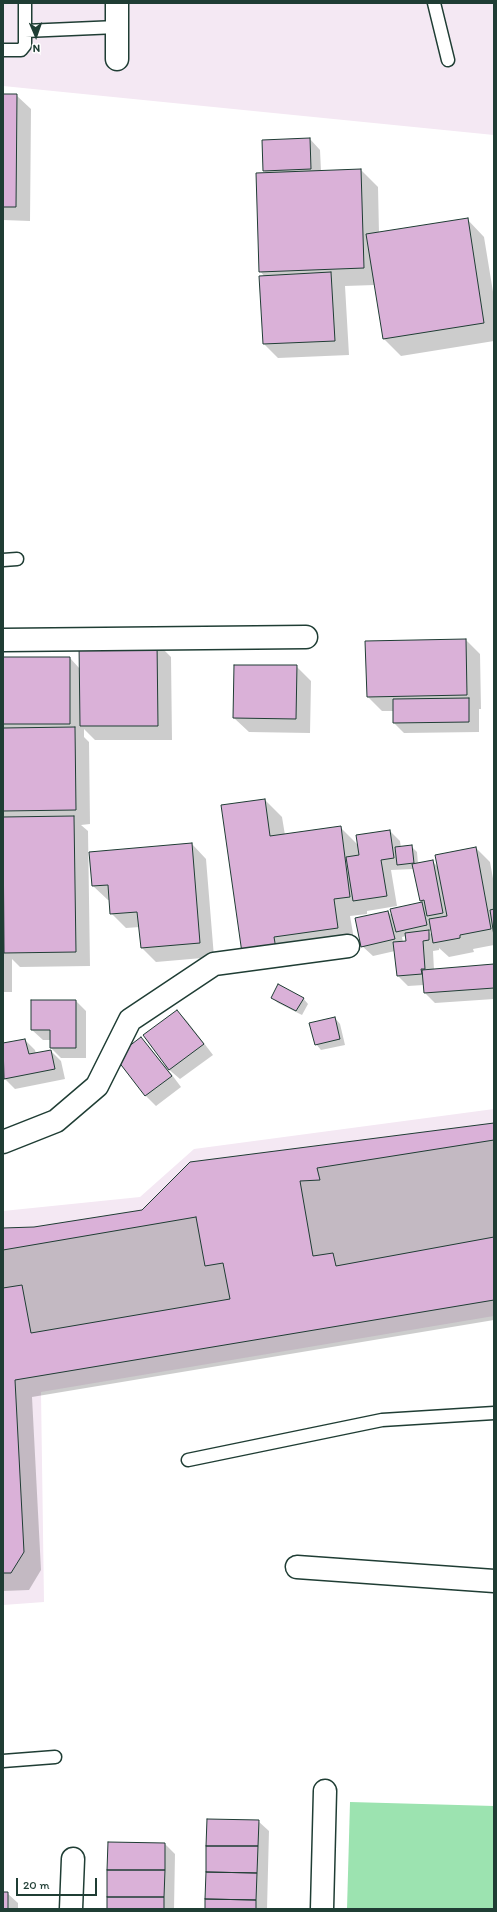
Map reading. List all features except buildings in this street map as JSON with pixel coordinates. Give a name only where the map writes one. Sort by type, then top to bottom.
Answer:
[{"type":"street","points":[[117,3],[117,59]]},
{"type":"street","points":[[3,640],[306,637]]},
{"type":"street","points":[[3,1142],[56,1121],[98,1086],[130,1020],[214,964],[348,946]]},
{"type":"street","points":[[297,1567],[494,1581]]},
{"type":"street","points":[[322,1909],[325,1791]]},
{"type":"street","points":[[71,1909],[72,1859]]},
{"type":"lane","points":[[3,50],[21,50],[25,45],[25,3]]},
{"type":"lane","points":[[434,3],[448,60]]},
{"type":"lane","points":[[25,31],[117,27]]},
{"type":"lane","points":[[3,560],[17,560]]},
{"type":"lane","points":[[188,1460],[382,1420],[494,1414]]},
{"type":"lane","points":[[3,1761],[55,1757]]},
{"type":"shaded area","points":[[3,3],[494,3],[494,135],[3,86]]},
{"type":"shaded area","points":[[494,1109],[494,1316],[41,1392],[44,1602],[3,1605],[3,1211],[140,1197],[194,1149]]},
{"type":"green space","points":[[350,1802],[494,1806],[494,1909],[347,1909]]}]
